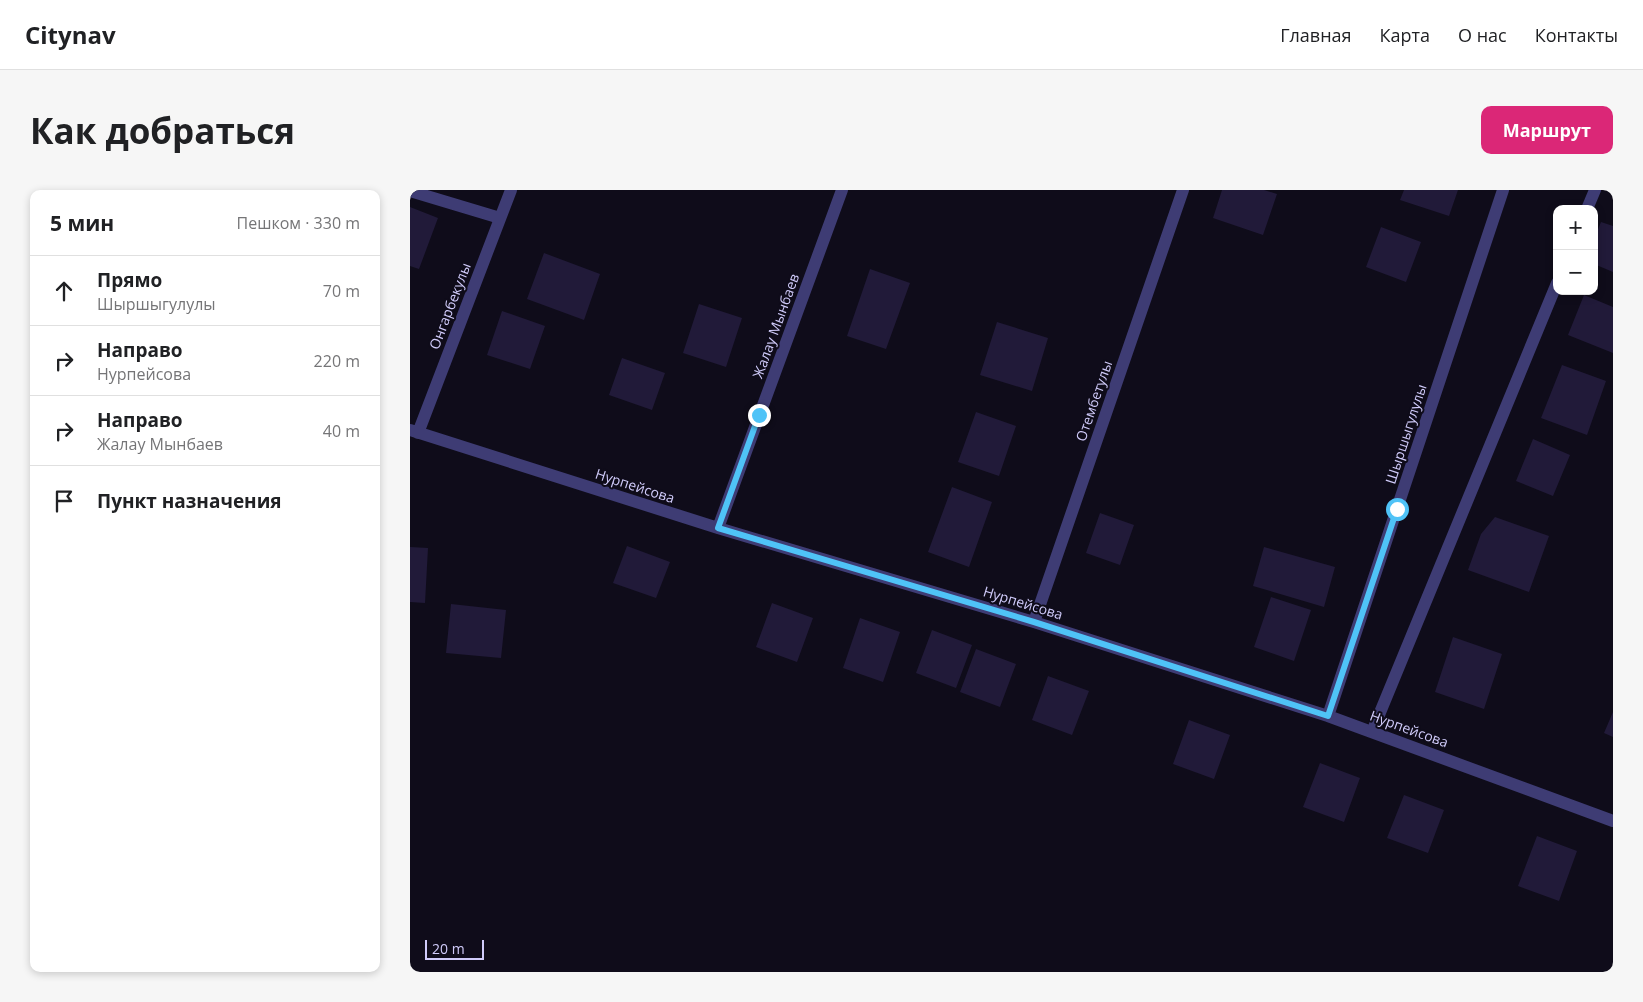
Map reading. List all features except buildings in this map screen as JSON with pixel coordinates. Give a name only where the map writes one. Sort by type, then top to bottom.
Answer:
[{"type":"street","name":"Онгарбекулы","points":[[414,432],[511,190]]},
{"type":"street","name":"Жалау Мынбаев","points":[[718,528],[842,190]]},
{"type":"street","name":"Отембетулы","points":[[1034,622],[1182,190]]},
{"type":"street","name":"Шыршыгулулы","points":[[1328,716],[1504,190]]},
{"type":"street","points":[[1589,205],[1595,190]]},
{"type":"street","points":[[410,191],[500,218]]},
{"type":"street","points":[[1372,732],[1553,293]]},
{"type":"street","name":"Нурпейсова","points":[[414,432],[718,528],[1034,622],[1328,716],[1613,821]]},
{"type":"route","points":[[759,415],[718,528],[1034,622],[1328,716],[1397,509]]}]
